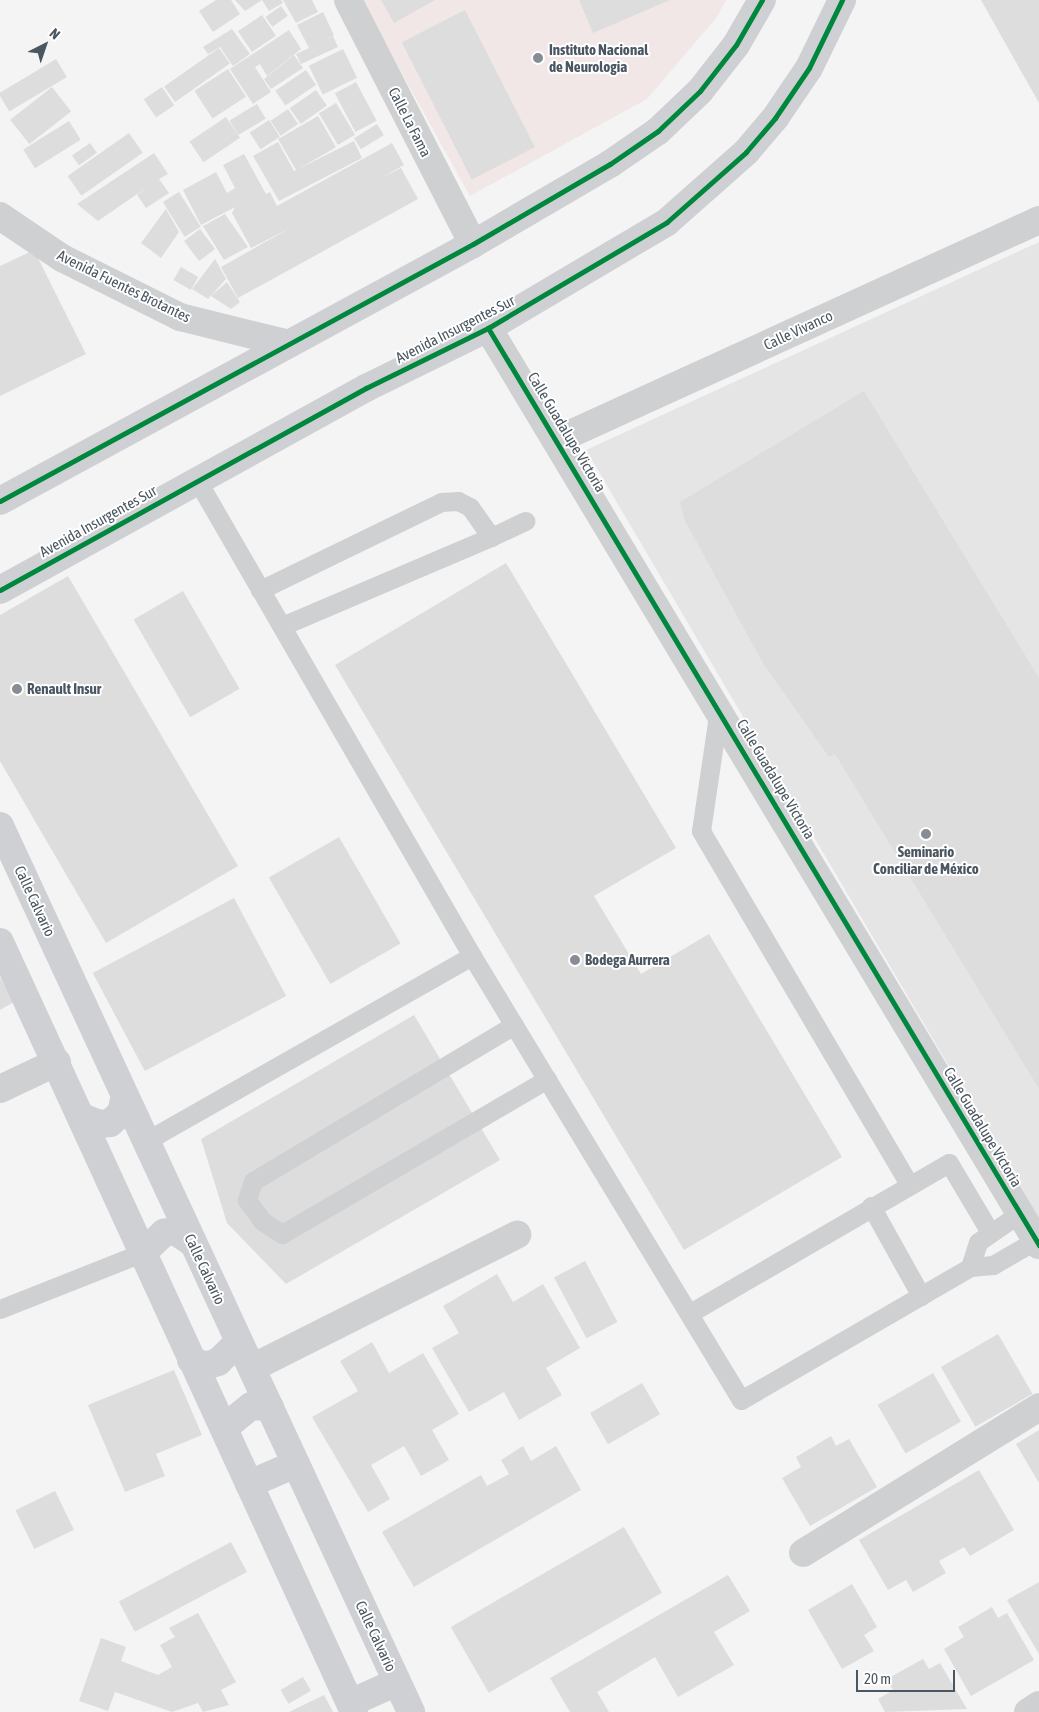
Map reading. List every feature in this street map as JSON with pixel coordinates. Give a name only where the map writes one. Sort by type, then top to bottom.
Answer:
[{"type":"street","name":"Calle La Fama","points":[[348,0],[474,244]]},
{"type":"street","points":[[0,501],[285,343],[474,244],[610,164],[658,131],[700,91],[736,45],[762,0]]},
{"type":"street","name":"Avenida Insurgentes Sur","points":[[0,590],[197,480],[488,328],[607,261],[703,193],[775,118],[809,68],[842,0]]},
{"type":"street","name":"Avenida Fuentes Brotantes","points":[[0,216],[62,258],[180,317],[285,343]]},
{"type":"street","name":"Calle Vivanco","points":[[557,440],[1039,220]]},
{"type":"street","name":"Calle Guadalupe Victoria","points":[[488,328],[719,708],[1037,1243]]},
{"type":"street","name":"Calle Calvario","points":[[0,826],[411,1712]]},
{"type":"street","points":[[0,942],[57,1062],[191,1360],[352,1708],[397,1682]]},
{"type":"street","points":[[0,1089],[57,1062]]},
{"type":"street","points":[[82,1117],[98,1124],[110,1123],[121,1113],[126,1096]]},
{"type":"street","points":[[144,1252],[164,1233],[175,1231],[193,1243]]},
{"type":"street","points":[[252,1368],[517,1235]]},
{"type":"street","points":[[191,1360],[205,1366],[218,1362],[239,1342]]},
{"type":"street","points":[[224,1428],[250,1406],[270,1407]]},
{"type":"street","points":[[804,1552],[1039,1407]]},
{"type":"street","points":[[250,1484],[296,1464]]},
{"type":"street","points":[[1028,1712],[1039,1704]]},
{"type":"lane","points":[[197,480],[472,956],[742,1400],[970,1267],[993,1265],[1037,1243]]},
{"type":"lane","points":[[260,590],[441,502],[458,501],[470,507],[491,537]]},
{"type":"lane","points":[[282,626],[526,521]]},
{"type":"lane","points":[[719,708],[701,831],[909,1184]]},
{"type":"lane","points":[[146,1141],[472,956]]},
{"type":"lane","points":[[514,1025],[253,1181],[247,1200],[262,1221],[282,1234],[547,1079]]},
{"type":"lane","points":[[690,1313],[909,1184],[949,1163],[990,1232]]},
{"type":"lane","points":[[872,1206],[921,1296]]},
{"type":"lane","points":[[970,1267],[975,1247],[990,1232],[1020,1212]]},
{"type":"lane","points":[[0,1309],[144,1252]]},
{"type":"shaded area","name":"Instituto Nacional de Neurologia","points":[[361,0],[726,0],[717,17],[647,99],[470,196]]},
{"type":"shaded area","name":"Seminario Conciliar de México","points":[[1039,242],[1039,1219],[586,450]]},
{"type":"building","points":[[216,0],[231,0],[240,14],[213,32],[199,11]]},
{"type":"building","points":[[235,0],[262,0],[245,11]]},
{"type":"building","points":[[262,0],[281,0],[283,3],[269,11]]},
{"type":"building","points":[[283,0],[312,0],[318,12],[296,23]]},
{"type":"building","points":[[381,0],[435,0],[394,23]]},
{"type":"building","points":[[579,0],[670,0],[593,33]]},
{"type":"building","points":[[981,0],[1039,0],[1039,103]]},
{"type":"building","points":[[281,6],[288,16],[272,27],[265,17]]},
{"type":"building","points":[[465,10],[535,147],[472,179],[402,42]]},
{"type":"building","points":[[323,12],[334,35],[325,40],[333,36],[338,47],[301,64],[296,54],[309,48],[297,25]]},
{"type":"building","points":[[262,15],[276,36],[252,52],[238,31]]},
{"type":"building","points":[[232,29],[250,54],[233,66],[220,47],[208,54],[203,47]]},
{"type":"building","points":[[289,30],[301,49],[267,76],[260,64],[255,67],[271,92],[253,104],[230,69]]},
{"type":"building","points":[[219,48],[230,64],[175,102],[164,86]]},
{"type":"building","points":[[343,49],[357,78],[323,94],[309,66]]},
{"type":"building","points":[[294,55],[303,68],[271,89],[264,79]]},
{"type":"building","points":[[56,59],[67,77],[9,112],[0,93]]},
{"type":"building","points":[[228,69],[246,97],[212,118],[194,91]]},
{"type":"building","points":[[306,70],[316,85],[285,106],[275,91]]},
{"type":"building","points":[[356,82],[377,121],[355,132],[335,93]]},
{"type":"building","points":[[52,87],[71,111],[29,144],[10,120]]},
{"type":"building","points":[[162,87],[174,105],[156,118],[144,99]]},
{"type":"building","points":[[316,90],[327,106],[301,124],[290,108]]},
{"type":"building","points":[[336,103],[355,135],[338,145],[319,113]]},
{"type":"building","points":[[257,104],[266,119],[238,135],[230,120]]},
{"type":"building","points":[[288,109],[298,124],[281,136],[271,121]]},
{"type":"building","points":[[318,116],[336,147],[296,170],[278,139]]},
{"type":"building","points":[[226,117],[240,138],[204,162],[190,142]]},
{"type":"building","points":[[269,120],[280,137],[261,149],[250,133]]},
{"type":"building","points":[[69,121],[81,140],[35,168],[23,150]]},
{"type":"building","points":[[377,124],[384,135],[361,149],[354,138]]},
{"type":"building","points":[[129,133],[143,153],[81,196],[68,176]]},
{"type":"building","points":[[354,141],[362,158],[279,201],[253,156],[278,142],[294,171]]},
{"type":"building","points":[[90,143],[97,153],[79,165],[72,156]]},
{"type":"building","points":[[392,143],[404,165],[381,178],[401,168],[418,199],[238,298],[221,267],[290,228],[251,248],[232,213],[235,207],[201,225],[183,190],[216,172],[227,193],[235,188],[223,165],[244,154],[266,194],[270,192],[277,206]]},
{"type":"building","points":[[154,153],[168,174],[159,179],[169,193],[146,208],[137,195],[146,188],[98,221],[77,204]]},
{"type":"building","points":[[179,192],[201,227],[185,237],[163,202]]},
{"type":"building","points":[[166,209],[179,232],[161,258],[141,243]]},
{"type":"building","points":[[225,214],[248,247],[224,260],[203,226]]},
{"type":"building","points":[[200,229],[215,249],[199,261],[184,241]]},
{"type":"building","points":[[34,250],[86,354],[0,396],[0,266]]},
{"type":"building","points":[[215,259],[226,279],[208,299],[192,289]]},
{"type":"building","points":[[181,267],[198,277],[191,290],[174,280]]},
{"type":"building","points":[[227,282],[240,302],[231,309],[211,296]]},
{"type":"building","points":[[864,391],[1039,678],[1039,1089],[835,754],[829,757],[764,665],[685,521],[680,502]]},
{"type":"building","points":[[506,563],[676,848],[594,896],[641,974],[709,934],[842,1157],[684,1250],[335,665]]},
{"type":"building","points":[[68,576],[238,866],[106,943],[0,761],[0,615]]},
{"type":"building","points":[[183,591],[240,689],[190,717],[134,620]]},
{"type":"building","points":[[339,837],[401,944],[330,984],[269,877]]},
{"type":"building","points":[[234,898],[286,996],[145,1071],[93,973]]},
{"type":"building","points":[[0,977],[14,1002],[0,1010]]},
{"type":"building","points":[[414,1015],[500,1160],[286,1284],[227,1223],[201,1139]]},
{"type":"building","points":[[585,1261],[617,1322],[586,1338],[554,1277]]},
{"type":"building","points":[[497,1274],[513,1302],[543,1284],[580,1348],[546,1368],[562,1395],[519,1420],[504,1392],[469,1412],[432,1348],[459,1333],[443,1306]]},
{"type":"building","points":[[998,1334],[1032,1394],[975,1427],[941,1367]]},
{"type":"building","points":[[372,1342],[389,1373],[423,1353],[459,1414],[432,1430],[449,1460],[421,1476],[404,1446],[371,1465],[390,1499],[368,1512],[312,1417],[358,1391],[340,1361]]},
{"type":"building","points":[[174,1370],[202,1435],[156,1454],[165,1476],[125,1492],[88,1405]]},
{"type":"building","points":[[933,1373],[961,1421],[906,1453],[878,1405]]},
{"type":"building","points":[[642,1383],[660,1414],[608,1444],[590,1413]]},
{"type":"building","points":[[1039,1430],[1039,1483],[1016,1444]]},
{"type":"building","points":[[831,1436],[836,1446],[849,1439],[877,1487],[810,1526],[782,1478],[801,1467],[796,1457]]},
{"type":"building","points":[[523,1446],[531,1461],[556,1446],[581,1490],[414,1587],[382,1532],[481,1475],[487,1486],[509,1474],[501,1460]]},
{"type":"building","points":[[979,1470],[1014,1530],[970,1556],[964,1547],[939,1561],[946,1573],[913,1592],[906,1580],[888,1590],[859,1540]]},
{"type":"building","points":[[55,1491],[74,1530],[34,1549],[15,1510]]},
{"type":"building","points":[[624,1527],[662,1593],[489,1693],[451,1627]]},
{"type":"building","points":[[231,1542],[247,1572],[135,1632],[119,1602]]},
{"type":"building","points":[[728,1575],[750,1611],[714,1632],[734,1665],[678,1697],[655,1657],[597,1692],[609,1712],[570,1712],[550,1678]]},
{"type":"building","points":[[1039,1582],[1039,1654],[1007,1600]]},
{"type":"building","points":[[852,1584],[877,1627],[864,1635],[874,1651],[842,1669],[808,1610]]},
{"type":"building","points":[[992,1607],[998,1618],[1007,1613],[1034,1660],[971,1696],[944,1649],[964,1637],[958,1627]]},
{"type":"building","points":[[198,1613],[236,1682],[221,1690],[229,1705],[203,1712],[198,1703],[172,1712],[115,1692],[108,1711],[79,1701],[101,1638],[126,1647],[121,1661],[158,1675],[172,1667],[160,1645],[175,1637],[169,1628]]},
{"type":"building","points":[[923,1659],[929,1669],[940,1663],[967,1709],[885,1712],[878,1699],[893,1690],[887,1679]]},
{"type":"building","points":[[303,1677],[311,1691],[288,1704],[280,1690]]},
{"type":"building","points":[[324,1695],[333,1712],[289,1712]]},
{"type":"cycle path","points":[[0,501],[473,244],[610,164],[658,131],[700,91],[736,45],[762,0]]},
{"type":"cycle path","points":[[0,590],[366,388],[488,328],[667,222],[746,152],[775,118],[809,68],[842,0]]},
{"type":"cycle path","points":[[488,328],[1039,1245]]},
{"type":"place","name":"Instituto Nacional de Neurologia","points":[[538,58]]},
{"type":"place","name":"Renault Insur","points":[[17,689]]},
{"type":"place","name":"Seminario Conciliar de México","points":[[926,834]]},
{"type":"place","name":"Bodega Aurrera","points":[[575,960]]}]
